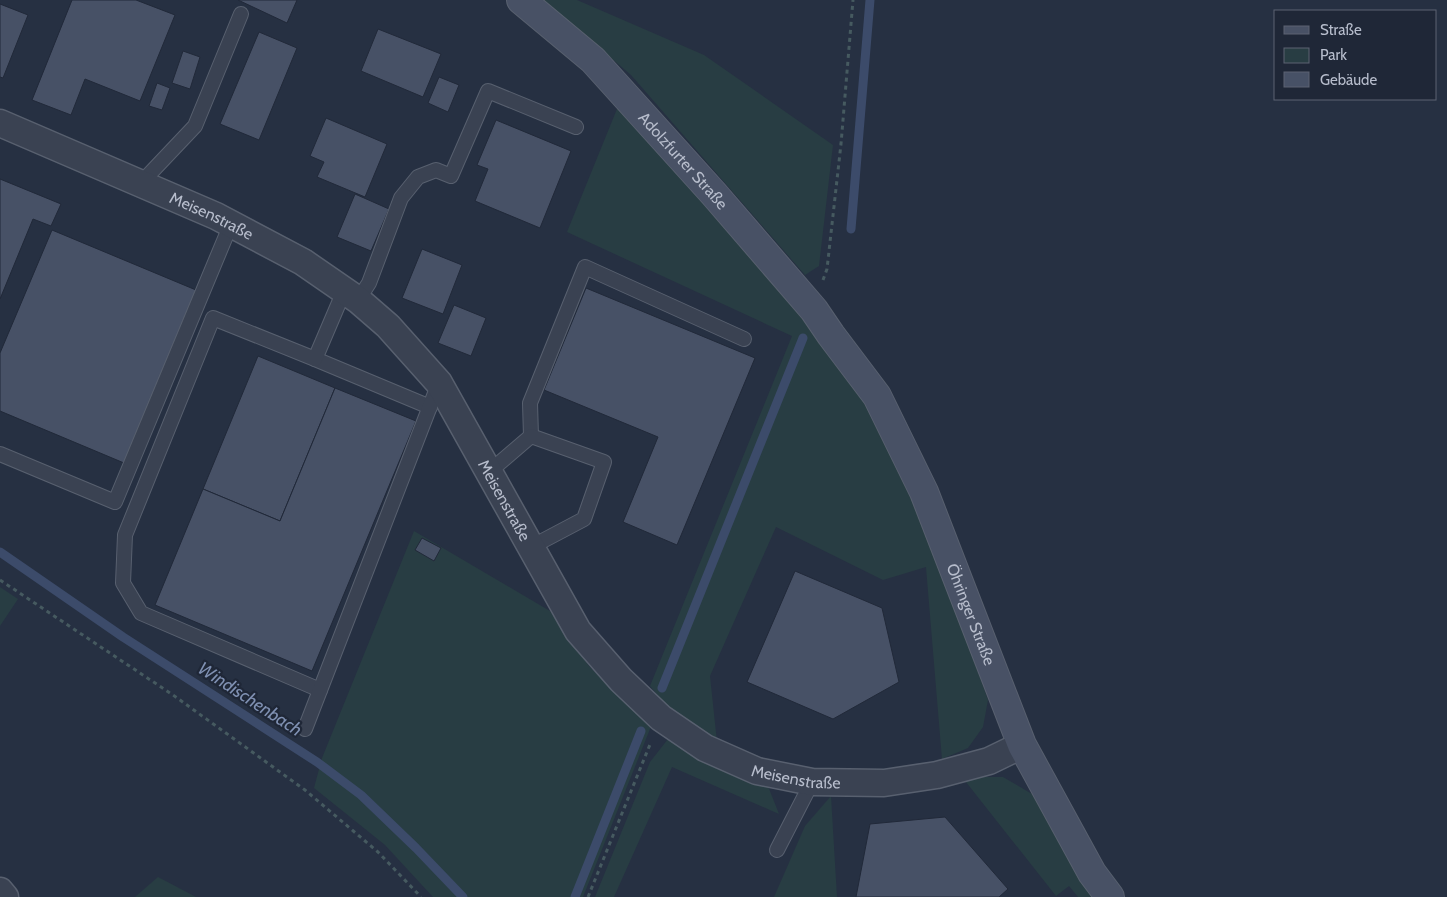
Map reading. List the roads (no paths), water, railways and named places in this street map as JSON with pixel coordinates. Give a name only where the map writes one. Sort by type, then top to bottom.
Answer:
[{"type":"main road","name":"Adolzfurter Straße","points":[[521,0],[593,60],[714,194],[814,310],[831,335]]},
{"type":"main road","name":"Öhringer Straße","points":[[831,335],[877,396],[924,492],[1022,745],[1092,873],[1110,897]]},
{"type":"street","name":"Meisenstraße","points":[[0,123],[232,224],[303,262],[351,296],[388,326],[440,383],[578,631],[621,680],[662,718],[705,748],[757,771],[812,782],[884,783],[937,775],[989,761],[1022,745]]},
{"type":"street","points":[[0,891],[5,897]]},
{"type":"lane","points":[[141,184],[195,126],[241,14]]},
{"type":"lane","points":[[315,359],[351,296],[369,283],[401,198],[418,178],[436,170],[451,176],[488,91],[576,127]]},
{"type":"lane","points":[[0,454],[114,502],[232,224]]},
{"type":"lane","points":[[531,436],[530,403],[586,267],[744,339]]},
{"type":"lane","points":[[320,690],[141,613],[123,584],[125,535],[213,318],[430,407]]},
{"type":"lane","points":[[305,729],[440,383]]},
{"type":"lane","points":[[489,472],[531,436]]},
{"type":"lane","points":[[531,436],[604,462],[584,519],[531,548]]},
{"type":"lane","points":[[777,850],[812,782]]},
{"type":"waterway","points":[[851,229],[870,0]]},
{"type":"waterway","points":[[662,688],[803,338]]},
{"type":"waterway","name":"Windischenbach","points":[[0,552],[123,637],[317,762],[361,795],[463,897]]},
{"type":"waterway","points":[[575,897],[641,731]]}]
